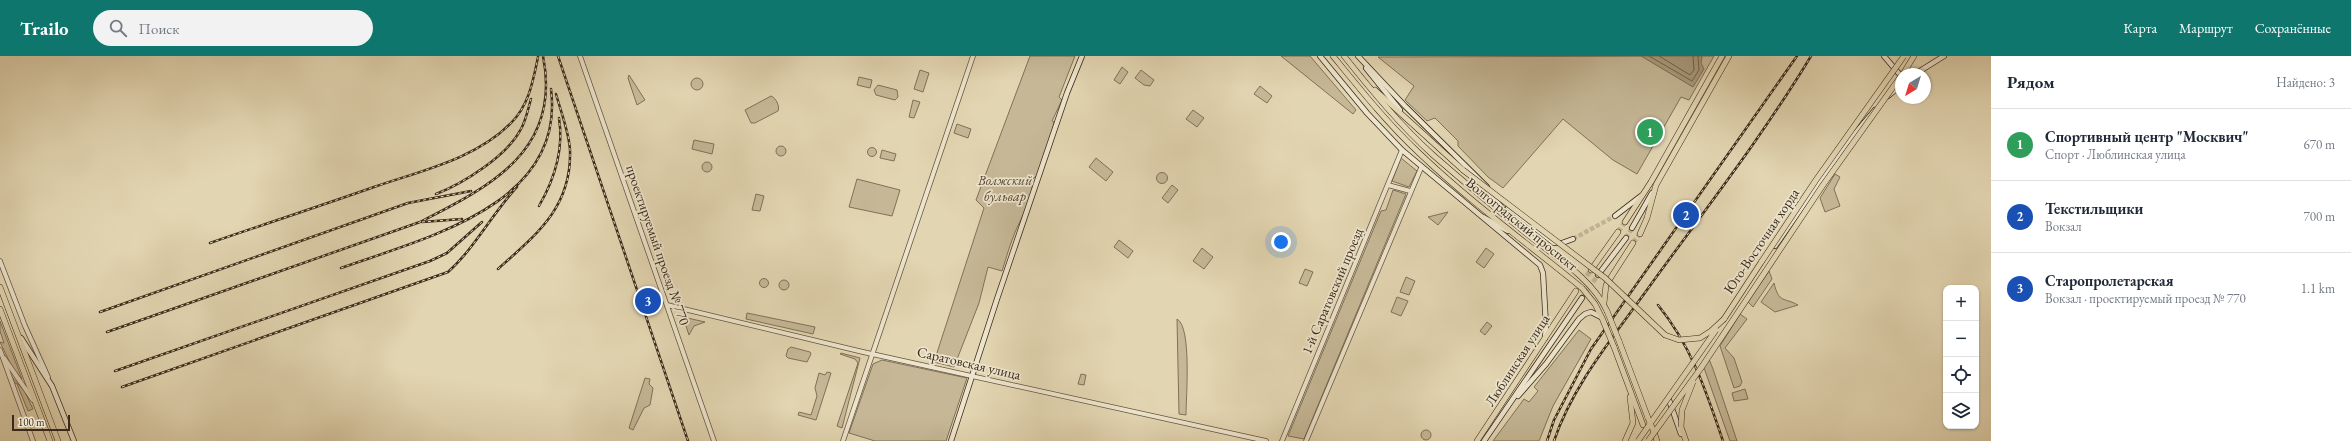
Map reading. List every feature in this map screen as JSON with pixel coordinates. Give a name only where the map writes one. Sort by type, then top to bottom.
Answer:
[{"type":"main road","points":[[951,441],[971,375],[1067,93],[1082,56]]},
{"type":"main road","points":[[1320,56],[1367,113],[1402,150],[1468,208],[1541,268],[1546,326],[1543,343]]},
{"type":"main road","name":"Волгоградский проспект","points":[[1334,56],[1375,107],[1413,148],[1447,179],[1582,288],[1595,304],[1602,318],[1649,440]]},
{"type":"main road","name":"Волгоградский проспект","points":[[1344,56],[1421,144],[1592,287],[1607,311],[1657,441]]},
{"type":"main road","points":[[1358,56],[1409,121]]},
{"type":"main road","points":[[1358,56],[1410,112],[1482,180],[1498,199],[1547,239],[1558,244],[1573,239]]},
{"type":"main road","points":[[1625,222],[1644,194],[1722,56]]},
{"type":"main road","points":[[1632,228],[1729,56]]},
{"type":"main road","points":[[1884,56],[1895,68]]},
{"type":"main road","name":"Юго-Восточная хорда","points":[[1639,441],[1724,319],[1816,180],[1904,56]]},
{"type":"main road","name":"Юго-Восточная хорда","points":[[1906,68],[1914,56]]},
{"type":"main road","points":[[1925,68],[1944,56]]},
{"type":"main road","points":[[1361,77],[1463,170],[1605,278],[1665,335],[1678,340],[1700,338],[1711,332],[1724,319]]},
{"type":"main road","name":"Юго-Восточная хорда","points":[[1649,440],[1701,368],[1823,185],[1895,85]]},
{"type":"main road","points":[[1698,358],[1844,148],[1871,114],[1895,91]]},
{"type":"main road","points":[[1482,180],[1496,203],[1518,226]]},
{"type":"main road","points":[[1640,234],[1647,218],[1654,188]]},
{"type":"main road","points":[[1616,216],[1644,194]]},
{"type":"main road","points":[[1468,208],[1521,239]]},
{"type":"main road","points":[[1591,270],[1618,232]]},
{"type":"main road","points":[[1598,275],[1626,238]]},
{"type":"main road","points":[[1604,304],[1606,285],[1633,243]]},
{"type":"main road","points":[[0,287],[58,441]]},
{"type":"main road","name":"Люблинская улица","points":[[1477,441],[1576,291]]},
{"type":"main road","name":"Люблинская улица","points":[[1484,441],[1582,298]]},
{"type":"main road","points":[[0,309],[50,441]]},
{"type":"main road","points":[[1508,406],[1546,364],[1582,316],[1591,312],[1602,318]]},
{"type":"main road","points":[[17,332],[52,386],[74,441]]},
{"type":"main road","points":[[1639,441],[1691,368]]},
{"type":"main road","points":[[1685,441],[1681,427],[1682,410],[1687,394],[1701,368]]},
{"type":"main road","points":[[1625,441],[1631,430],[1634,417],[1626,380]]},
{"type":"main road","points":[[1668,400],[1685,441]]},
{"type":"street","name":"проектируемый проезд № 770","points":[[580,56],[714,441]]},
{"type":"street","points":[[843,441],[874,354],[973,56]]},
{"type":"street","name":"1-й Саратовский проезд","points":[[1282,441],[1402,150]]},
{"type":"street","points":[[1306,441],[1410,192],[1422,168]]},
{"type":"street","points":[[1388,185],[1410,192]]},
{"type":"street","points":[[0,261],[25,326],[52,386]]},
{"type":"street","name":"Саратовская улица","points":[[667,305],[874,354],[1266,441]]},
{"type":"street","points":[[0,350],[35,403]]},
{"type":"street","points":[[0,350],[33,441]]},
{"type":"green space","name":"Волжский бульвар","points":[[1030,56],[1075,56],[1059,97],[1062,100],[1052,121],[1054,122],[1053,128],[1037,175],[1032,180],[1029,201],[1012,240],[1002,271],[988,267],[979,303],[954,367],[934,362],[984,208],[976,200]]},
{"type":"green space","points":[[1281,56],[1310,56],[1356,110],[1353,114]]},
{"type":"green space","points":[[1714,56],[1689,100],[1681,97],[1637,174],[1613,160],[1563,119],[1503,188],[1488,177],[1458,146],[1458,141],[1435,118],[1427,121],[1405,100],[1414,86],[1378,57]]},
{"type":"green space","points":[[1122,67],[1128,72],[1120,84],[1114,80]]},
{"type":"green space","points":[[920,70],[929,73],[923,92],[914,89]]},
{"type":"green space","points":[[1141,70],[1154,80],[1150,86],[1144,85],[1135,78]]},
{"type":"green space","points":[[629,75],[645,100],[637,105],[628,78]]},
{"type":"green space","points":[[859,77],[872,80],[870,88],[857,85]]},
{"type":"green space","points":[[695,78],[699,78],[703,84],[699,90],[695,90],[691,86],[691,82]]},
{"type":"green space","points":[[878,85],[897,90],[898,97],[895,100],[876,95],[874,90]]},
{"type":"green space","points":[[1260,86],[1272,96],[1267,103],[1254,94]]},
{"type":"green space","points":[[771,96],[777,102],[778,111],[755,123],[751,123],[745,110]]},
{"type":"green space","points":[[913,100],[920,102],[914,118],[909,117]]},
{"type":"green space","points":[[1193,110],[1204,118],[1197,127],[1186,119]]},
{"type":"green space","points":[[957,124],[971,129],[968,138],[954,133]]},
{"type":"green space","points":[[694,140],[714,144],[712,154],[692,149]]},
{"type":"green space","points":[[779,146],[783,146],[785,147],[785,155],[779,156],[776,153],[776,149]]},
{"type":"green space","points":[[872,147],[877,152],[872,157],[867,152]]},
{"type":"green space","points":[[882,150],[896,154],[894,161],[880,158]]},
{"type":"green space","points":[[1096,158],[1113,172],[1106,181],[1089,167]]},
{"type":"green space","points":[[1401,158],[1417,171],[1409,187],[1392,181]]},
{"type":"green space","points":[[705,162],[709,162],[711,163],[711,171],[705,172],[702,169],[702,165]]},
{"type":"green space","points":[[1162,172],[1166,174],[1168,178],[1166,182],[1162,184],[1158,182],[1156,178],[1158,174]]},
{"type":"green space","points":[[1835,174],[1840,177],[1834,189],[1840,206],[1825,212],[1820,198]]},
{"type":"green space","points":[[857,179],[900,190],[892,216],[849,207]]},
{"type":"green space","points":[[1172,185],[1178,190],[1168,203],[1162,198]]},
{"type":"green space","points":[[1393,190],[1406,194],[1304,439],[1288,436],[1381,211],[1386,210]]},
{"type":"green space","points":[[756,194],[764,196],[760,211],[752,210]]},
{"type":"green space","points":[[1448,212],[1438,225],[1428,217]]},
{"type":"green space","points":[[1119,240],[1133,251],[1128,258],[1114,247]]},
{"type":"green space","points":[[1202,248],[1213,257],[1204,269],[1193,261]]},
{"type":"green space","points":[[1486,248],[1494,254],[1484,268],[1476,262]]},
{"type":"green space","points":[[1305,269],[1313,272],[1307,286],[1299,283]]},
{"type":"green space","points":[[1769,271],[1772,279],[1753,307],[1748,302]]},
{"type":"green space","points":[[1406,277],[1415,281],[1409,295],[1400,292]]},
{"type":"green space","points":[[764,278],[769,283],[764,288],[759,283]]},
{"type":"green space","points":[[784,280],[789,285],[784,290],[779,285]]},
{"type":"green space","points":[[1774,283],[1780,297],[1798,305],[1775,312],[1761,302]]},
{"type":"green space","points":[[1397,297],[1408,301],[1401,316],[1391,312]]},
{"type":"green space","points":[[747,313],[815,327],[813,334],[746,319]]},
{"type":"green space","points":[[1740,314],[1747,319],[1725,348],[1734,358],[1742,382],[1740,386],[1734,388],[1720,346]]},
{"type":"green space","points":[[683,317],[705,322],[694,326],[689,335]]},
{"type":"green space","points":[[1177,319],[1182,325],[1185,335],[1187,363],[1186,415],[1179,414]]},
{"type":"green space","points":[[0,321],[22,379],[13,369],[0,342],[4,343],[0,331]]},
{"type":"green space","points":[[1487,322],[1492,326],[1485,335],[1480,331]]},
{"type":"green space","points":[[1579,330],[1591,339],[1553,406],[1539,441],[1493,441],[1524,399],[1529,402],[1538,391],[1534,387]]},
{"type":"green space","points":[[791,347],[810,352],[811,354],[807,362],[788,358],[786,356],[788,349]]},
{"type":"green space","points":[[840,354],[860,358],[842,428],[837,426],[858,363],[855,359]]},
{"type":"green space","points":[[1709,359],[1737,441],[1730,441],[1703,365]]},
{"type":"green space","points":[[882,360],[967,378],[946,441],[875,441],[849,433],[873,364]]},
{"type":"green space","points":[[827,372],[831,373],[816,420],[798,415],[799,412],[811,415],[817,396],[815,388],[819,373],[825,375]]},
{"type":"green space","points":[[1081,374],[1086,375],[1084,385],[1078,384]]},
{"type":"green space","points":[[12,377],[25,392],[33,409],[28,411],[17,384],[13,382]]},
{"type":"green space","points":[[645,378],[650,379],[649,384],[653,388],[650,405],[644,408],[633,430],[629,428]]},
{"type":"green space","points":[[1745,389],[1748,399],[1734,401],[1732,393]]},
{"type":"green space","points":[[1424,430],[1428,430],[1430,431],[1430,439],[1424,440],[1421,437],[1421,433]]},
{"type":"water","points":[[1641,56],[1702,56],[1701,63],[1704,69],[1693,87]]},
{"type":"tunnel","points":[[1573,239],[1615,216]]},
{"type":"tunnel","points":[[1618,232],[1625,222]]},
{"type":"tunnel","points":[[1626,238],[1632,228]]},
{"type":"tunnel","points":[[1633,243],[1640,234]]},
{"type":"tunnel","points":[[1578,288],[1591,270]]},
{"type":"tunnel","points":[[1582,298],[1598,275]]},
{"type":"railway","points":[[107,332],[420,222],[472,194],[495,178],[515,161],[531,140],[542,117],[546,89],[543,56]]},
{"type":"railway","points":[[558,56],[688,441]]},
{"type":"railway","points":[[1547,441],[1554,420],[1591,349],[1797,56]]},
{"type":"railway","points":[[1554,441],[1571,402],[1593,364],[1730,177],[1772,117],[1811,56]]},
{"type":"railway","points":[[210,243],[428,169],[464,155],[481,146],[497,135],[517,116],[526,101],[538,57]]},
{"type":"railway","points":[[341,268],[411,244],[448,229],[483,211],[513,189],[536,162],[550,129],[551,89]]},
{"type":"railway","points":[[498,269],[526,244],[549,218],[565,188],[569,170],[570,150],[566,129],[556,94]]},
{"type":"railway","points":[[436,194],[472,176],[506,149],[521,129],[526,118],[531,99]]},
{"type":"railway","points":[[539,206],[549,186],[559,153],[559,118]]},
{"type":"railway","points":[[122,387],[448,272],[475,242],[499,208],[517,187]]},
{"type":"railway","points":[[100,312],[408,203],[471,191]]},
{"type":"railway","points":[[422,222],[462,219]]},
{"type":"railway","points":[[115,371],[430,261],[447,253],[482,222]]},
{"type":"railway","points":[[1658,305],[1670,321],[1689,353],[1704,387],[1723,441]]},
{"type":"place","name":"Спортивный центр \"Москвич\"","points":[[1650,132]]},
{"type":"place","name":"Текстильщики","points":[[1686,215]]},
{"type":"place","name":"Старопролетарская","points":[[648,301]]}]
